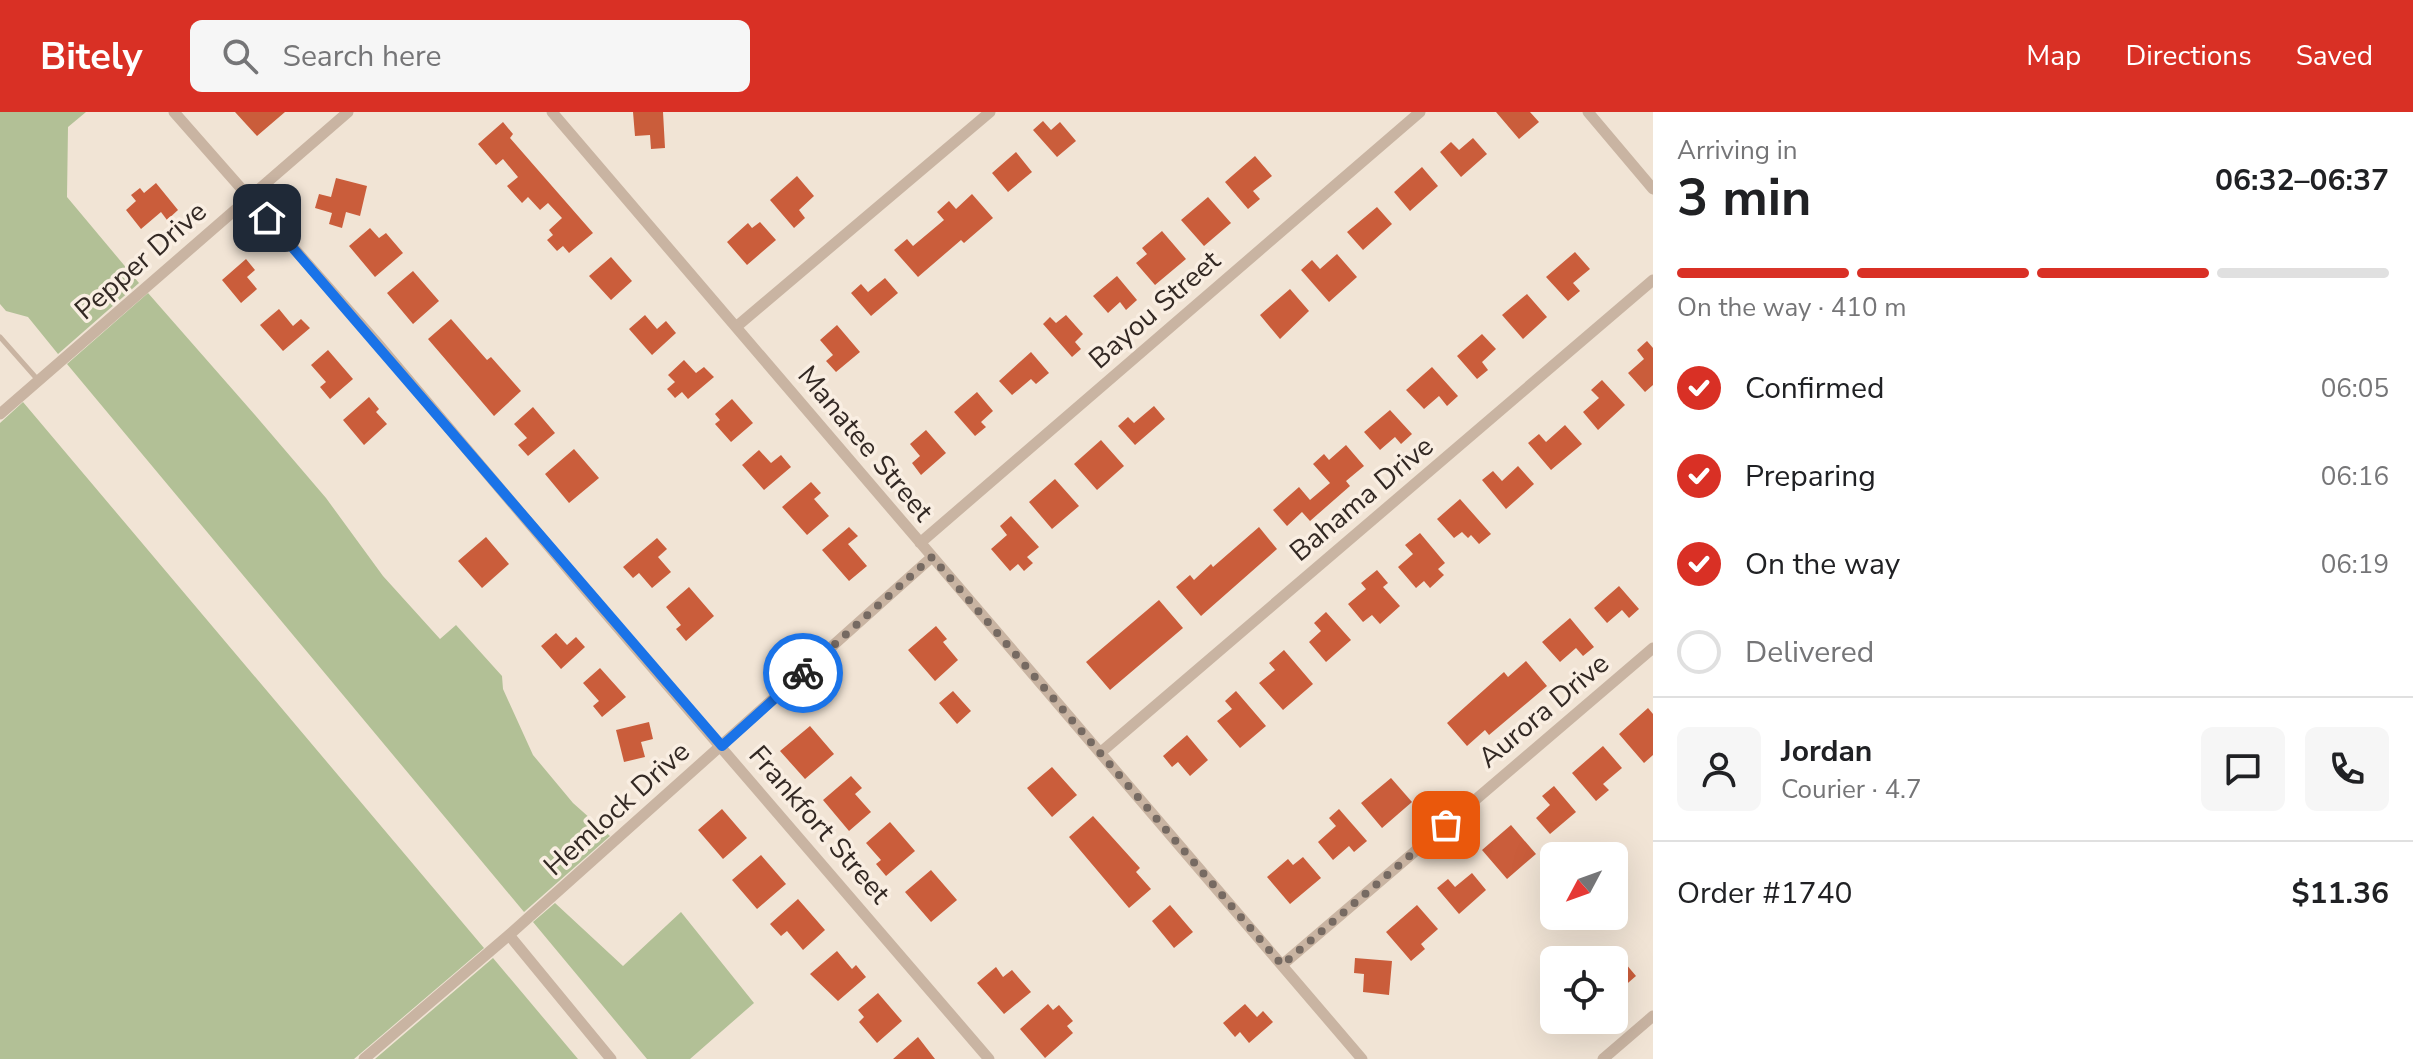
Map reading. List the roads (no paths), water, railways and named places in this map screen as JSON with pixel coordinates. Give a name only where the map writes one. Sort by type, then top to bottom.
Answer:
[{"type":"street","name":"Frankfort Street","points":[[174,112],[378,344],[989,1059]]},
{"type":"street","name":"Pepper Drive","points":[[0,414],[348,112]]},
{"type":"street","points":[[736,327],[990,112]]},
{"type":"street","name":"Bayou Street","points":[[920,543],[1420,112]]},
{"type":"street","points":[[1588,112],[1653,189]]},
{"type":"street","name":"Manatee Street","points":[[557,113],[1362,1059]]},
{"type":"street","name":"Bahama Drive","points":[[1100,753],[1653,280]]},
{"type":"street","name":"Hemlock Drive","points":[[364,1059],[509,935],[932,557]]},
{"type":"street","name":"Aurora Drive","points":[[1282,965],[1653,648]]},
{"type":"street","points":[[509,935],[611,1059]]},
{"type":"street","points":[[1603,1059],[1653,1016]]},
{"type":"lane","points":[[0,337],[38,380]]}]
